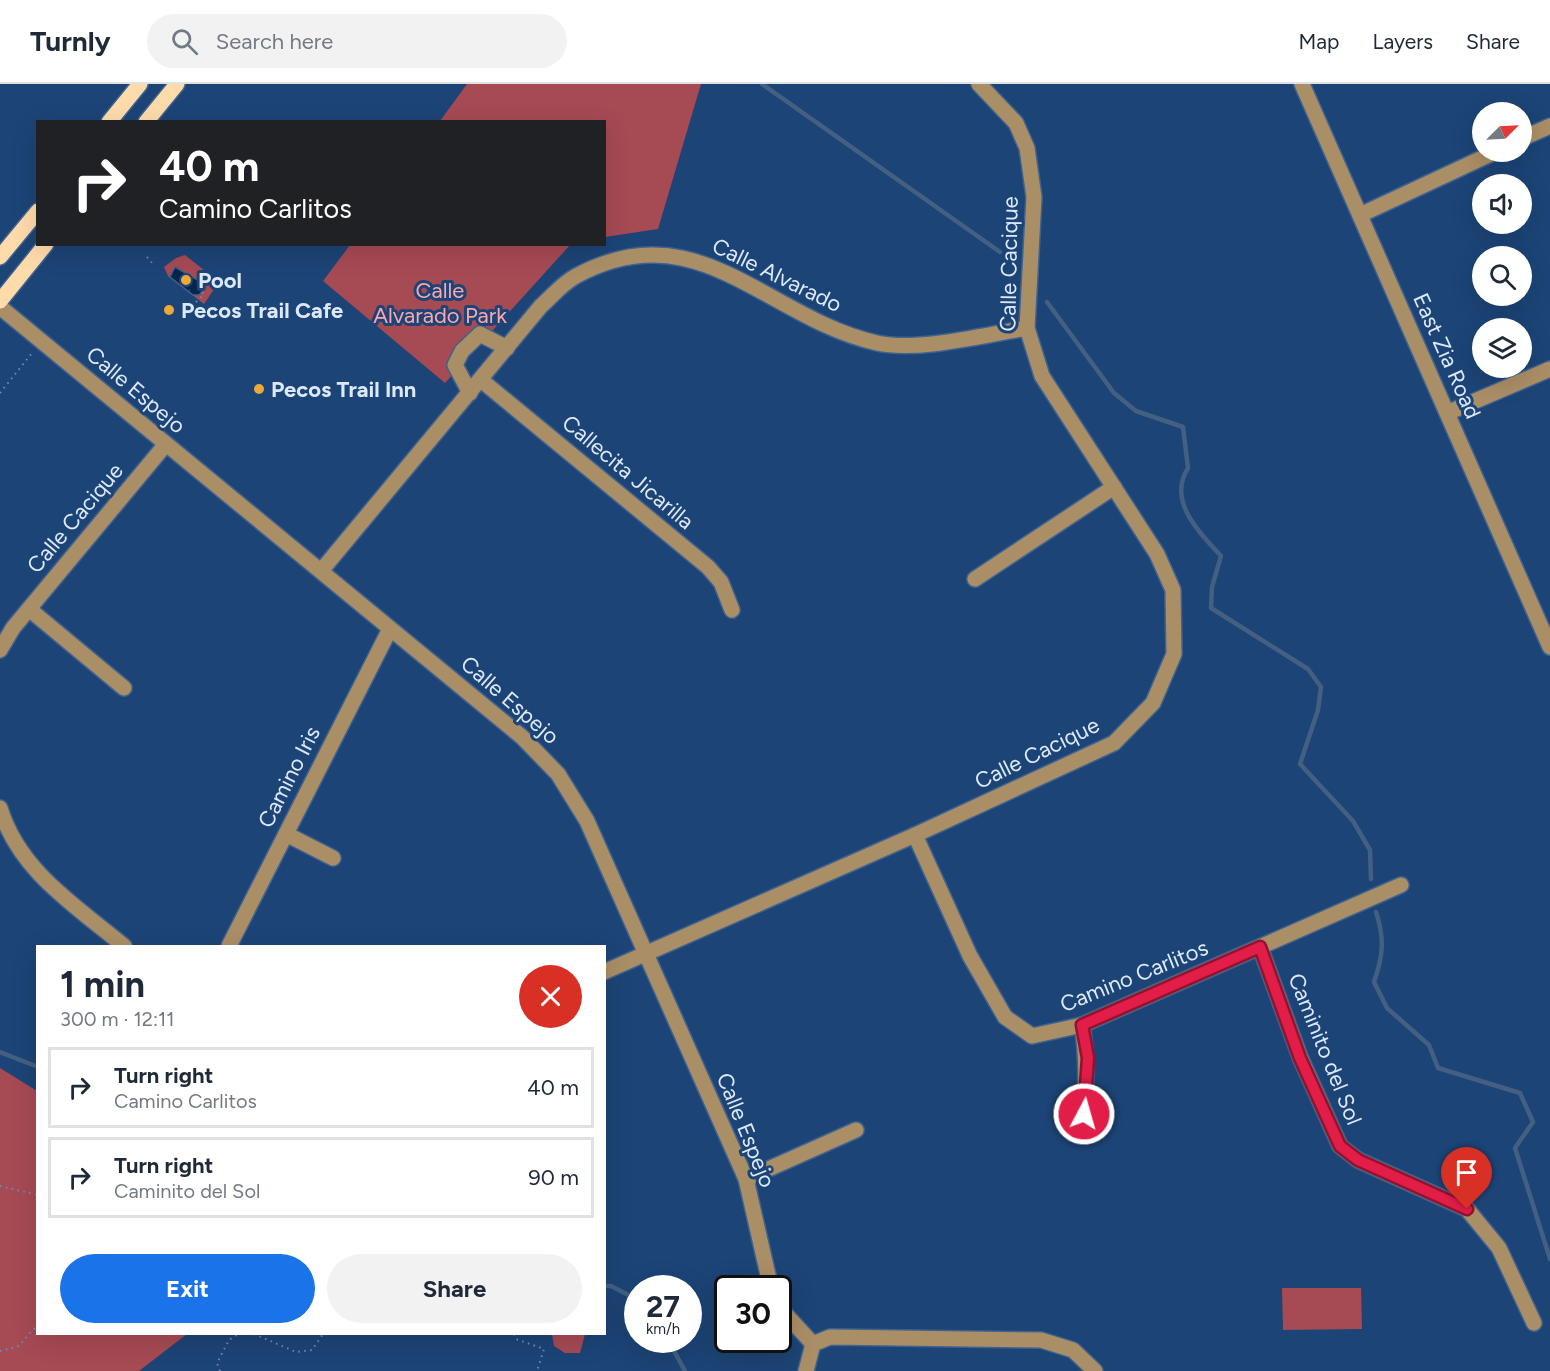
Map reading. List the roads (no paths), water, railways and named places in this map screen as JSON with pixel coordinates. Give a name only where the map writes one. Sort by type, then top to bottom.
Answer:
[{"type":"main road","points":[[111,120],[140,84]]},
{"type":"main road","points":[[148,120],[177,84]]},
{"type":"main road","points":[[0,257],[36,213]]},
{"type":"main road","points":[[0,301],[44,246]]},
{"type":"street","name":"Calle Cacique","points":[[606,971],[915,835],[1114,743],[1154,703],[1174,654],[1173,590],[1157,554],[1042,376],[1027,328],[1034,197],[1027,148],[1016,123],[979,84]]},
{"type":"street","name":"East Zia Road","points":[[1302,84],[1550,647]]},
{"type":"street","points":[[1532,134],[1550,126]]},
{"type":"street","points":[[1360,215],[1474,162]]},
{"type":"street","name":"Calle Alvarado","points":[[321,571],[541,306],[573,277],[606,263],[640,254],[672,255],[704,262],[827,326],[880,344],[908,346],[1027,328]]},
{"type":"street","name":"Calle Espejo","points":[[0,307],[522,737],[558,774],[587,821],[746,1179],[768,1275]]},
{"type":"street","points":[[470,393],[455,365],[462,351],[480,333],[507,348]]},
{"type":"street","points":[[1447,413],[1550,369]]},
{"type":"street","name":"Callecita Jicarilla","points":[[481,380],[708,567],[721,582],[732,610]]},
{"type":"street","name":"Calle Cacique","points":[[0,650],[29,609],[166,444]]},
{"type":"street","points":[[975,579],[1114,487]]},
{"type":"street","points":[[29,609],[124,688]]},
{"type":"street","name":"Camino Iris","points":[[230,945],[390,629]]},
{"type":"street","points":[[0,807],[8,830],[33,869],[123,945]]},
{"type":"street","points":[[286,834],[333,858]]},
{"type":"street","name":"Camino Carlitos","points":[[915,835],[969,956],[1005,1017],[1032,1036],[1082,1025],[1401,885]]},
{"type":"street","name":"Caminito del Sol","points":[[1260,947],[1300,1058],[1340,1146],[1358,1160],[1467,1209],[1499,1248],[1534,1323]]},
{"type":"street","points":[[1081,1132],[1088,1077],[1082,1025]]},
{"type":"street","points":[[746,1179],[856,1130]]},
{"type":"street","points":[[792,1321],[813,1344]]},
{"type":"street","points":[[813,1344],[830,1337],[1041,1340],[1073,1350],[1095,1371]]},
{"type":"street","points":[[806,1371],[813,1344]]},
{"type":"water","name":"Pool","points":[[175,267],[203,283],[204,289],[199,295],[193,295],[170,277]]},
{"type":"waterway","points":[[762,84],[1000,252]]},
{"type":"waterway","points":[[1047,302],[1114,393],[1136,411],[1183,427],[1188,468],[1182,480],[1183,504],[1195,526],[1221,556],[1212,587],[1211,608],[1308,669],[1321,687],[1318,710],[1300,764],[1353,821],[1370,850],[1371,879]]},
{"type":"waterway","points":[[1376,912],[1382,947],[1374,982],[1387,1008],[1429,1045],[1438,1068],[1520,1093],[1533,1122],[1515,1148],[1550,1259]]},
{"type":"waterway","points":[[0,1052],[36,1066]]},
{"type":"waterway","points":[[606,1286],[624,1293]]},
{"type":"waterway","points":[[675,1353],[685,1371]]},
{"type":"place","name":"Pool","points":[[186,280]]},
{"type":"place","name":"Pecos Trail Cafe","points":[[169,310]]},
{"type":"place","name":"Pecos Trail Inn","points":[[259,389]]},
{"type":"park label","name":"Calle Alvarado Park","points":[[440,302]]}]
